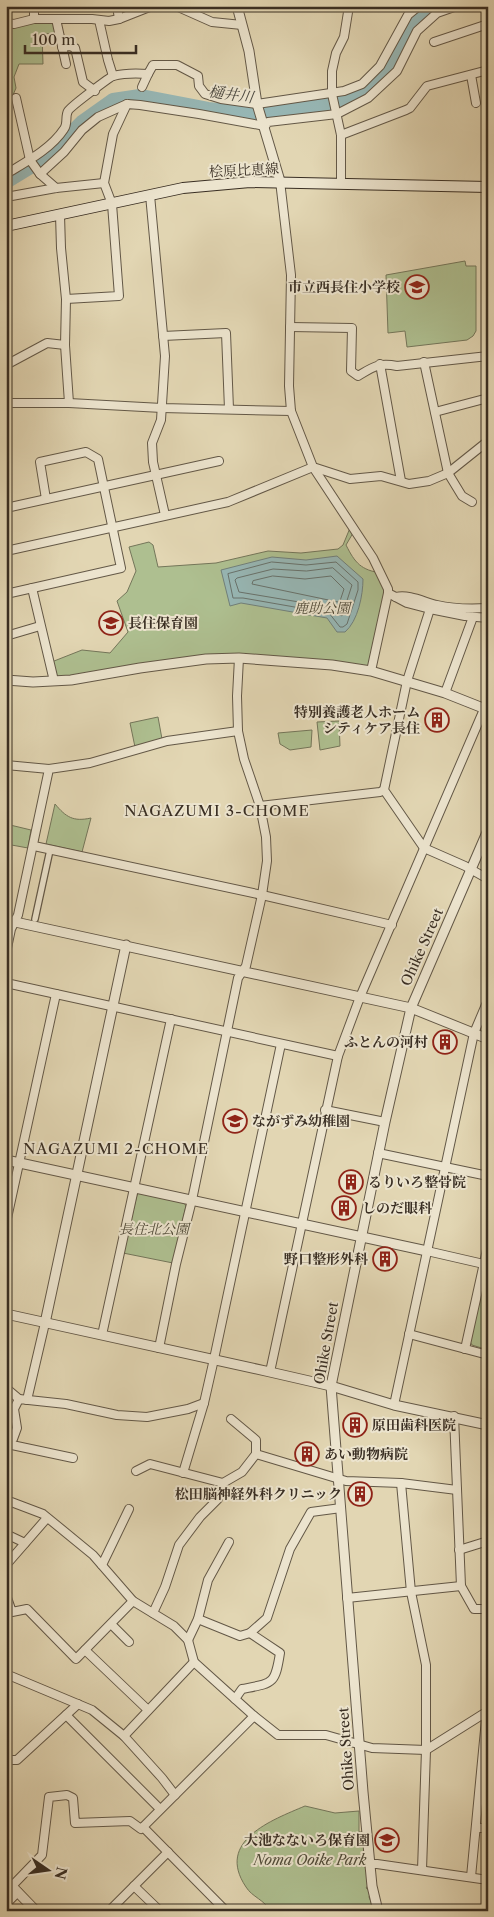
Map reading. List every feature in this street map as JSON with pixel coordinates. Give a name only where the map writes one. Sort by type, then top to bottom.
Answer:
[{"type":"main road","name":"桧原比恵線","points":[[6,226],[183,188],[214,185],[280,181],[488,187]]},
{"type":"street","points":[[34,6],[34,19]]},
{"type":"street","points":[[117,6],[118,19]]},
{"type":"street","points":[[6,22],[14,24],[34,19],[109,21],[152,6]]},
{"type":"street","points":[[176,6],[212,22],[242,25]]},
{"type":"street","points":[[236,6],[249,51],[257,104],[280,181],[291,275],[289,386],[291,411],[313,467],[373,558],[388,589],[371,671]]},
{"type":"street","points":[[341,183],[341,135],[332,94],[332,70],[336,53],[344,37],[349,6]]},
{"type":"street","points":[[142,87],[153,65],[177,65],[198,76],[198,86],[206,94],[221,98],[257,104],[332,94],[362,84],[380,66],[408,15],[419,6]]},
{"type":"street","points":[[39,173],[64,152],[82,130],[98,117],[127,104],[140,104],[263,123],[336,112],[368,98],[383,86],[397,71],[417,31],[437,13],[458,6]]},
{"type":"street","points":[[56,19],[66,64]]},
{"type":"street","points":[[99,20],[113,76]]},
{"type":"street","points":[[434,42],[488,24]]},
{"type":"street","points":[[62,47],[70,46],[75,48],[83,82],[95,90]]},
{"type":"street","points":[[341,135],[410,108],[427,86],[488,70]]},
{"type":"street","points":[[6,174],[30,160],[66,128],[67,112],[73,104],[113,76],[128,73],[148,74]]},
{"type":"street","points":[[471,75],[476,103]]},
{"type":"street","points":[[16,98],[30,160],[39,173],[56,188]]},
{"type":"street","points":[[66,299],[119,296],[112,204],[104,183],[113,134],[127,104]]},
{"type":"street","points":[[6,197],[56,188],[104,183]]},
{"type":"street","points":[[150,195],[165,356],[161,420],[152,443],[153,462],[165,515]]},
{"type":"street","points":[[60,215],[66,299],[65,345],[69,402]]},
{"type":"street","points":[[290,327],[352,328],[351,371],[358,376],[380,364],[397,366],[488,356]]},
{"type":"street","points":[[164,336],[226,332],[229,409]]},
{"type":"street","points":[[6,365],[47,343],[65,345]]},
{"type":"street","points":[[424,362],[448,473],[462,496],[472,502]]},
{"type":"street","points":[[380,364],[401,481]]},
{"type":"street","points":[[435,412],[488,398]]},
{"type":"street","points":[[6,403],[69,402],[162,408],[291,411]]},
{"type":"street","points":[[6,551],[228,502],[313,467],[350,478],[381,476],[409,484],[429,482],[448,473],[488,441]]},
{"type":"street","points":[[6,594],[122,568],[98,459],[86,452],[40,462],[46,499]]},
{"type":"street","points":[[6,508],[219,461]]},
{"type":"street","points":[[32,588],[54,681]]},
{"type":"street","points":[[388,593],[407,604],[473,617],[488,618]]},
{"type":"street","points":[[396,597],[402,596],[439,605],[470,609],[488,608]]},
{"type":"street","points":[[430,609],[407,681],[384,790],[424,848],[471,869],[488,879]]},
{"type":"street","points":[[445,693],[473,617]]},
{"type":"street","points":[[6,636],[40,626]]},
{"type":"street","points":[[158,1348],[192,1200],[226,1031],[238,978],[246,966],[262,895],[267,861],[266,837],[260,806],[244,759],[238,731],[239,658]]},
{"type":"street","points":[[6,680],[71,680],[206,659],[239,658],[332,665],[371,671],[487,706],[360,997],[338,1056],[270,1372]]},
{"type":"street","points":[[6,765],[49,769],[90,763],[168,741],[238,731]]},
{"type":"street","points":[[6,953],[10,921],[18,915],[49,769]]},
{"type":"street","points":[[260,806],[384,790]]},
{"type":"street","name":"Ohike Street","points":[[378,1911],[370,1864],[331,1386],[378,1153],[410,1008],[488,830]]},
{"type":"street","points":[[34,846],[392,925]]},
{"type":"street","points":[[35,919],[50,850]]},
{"type":"street","points":[[10,921],[410,1008],[488,1039]]},
{"type":"street","points":[[27,1400],[126,945]]},
{"type":"street","points":[[6,983],[338,1056]]},
{"type":"street","points":[[6,1223],[56,994]]},
{"type":"street","points":[[394,1405],[474,1033],[488,1000]]},
{"type":"street","points":[[102,1335],[171,1019]]},
{"type":"street","points":[[183,1473],[204,1403],[281,1044]]},
{"type":"street","points":[[325,1110],[385,1122]]},
{"type":"street","points":[[378,1153],[488,1176]]},
{"type":"street","points":[[6,1160],[486,1264]]},
{"type":"street","points":[[465,1349],[486,1264],[488,1245]]},
{"type":"street","points":[[6,1314],[214,1359],[331,1386],[394,1405],[454,1416],[488,1425]]},
{"type":"street","points":[[409,1334],[488,1355]]},
{"type":"street","points":[[6,1388],[19,1399],[66,1404],[117,1415],[147,1417],[188,1409],[204,1403]]},
{"type":"street","points":[[7,1441],[14,1439],[17,1428],[14,1409],[19,1399]]},
{"type":"street","points":[[454,1416],[461,1586],[474,1609],[488,1609]]},
{"type":"street","points":[[153,1612],[165,1587],[179,1545],[200,1517],[218,1499],[223,1483],[242,1472],[256,1454],[256,1440],[231,1419]]},
{"type":"street","points":[[7,1441],[12,1445],[73,1458]]},
{"type":"street","points":[[256,1454],[346,1481],[401,1483],[457,1490]]},
{"type":"street","points":[[136,1471],[150,1464],[223,1483]]},
{"type":"street","points":[[401,1483],[410,1592],[426,1666],[426,1750],[422,1870]]},
{"type":"street","points":[[6,1500],[43,1514],[92,1554],[134,1601],[174,1626],[188,1640],[194,1662],[278,1735],[326,1736],[372,1748],[426,1750],[487,1710]]},
{"type":"street","points":[[198,1619],[240,1636],[250,1633],[267,1618],[290,1549],[311,1512],[341,1508]]},
{"type":"street","points":[[102,1565],[128,1509]]},
{"type":"street","points":[[6,1565],[47,1518]]},
{"type":"street","points":[[6,1534],[24,1544]]},
{"type":"street","points":[[459,1550],[488,1541]]},
{"type":"street","points":[[188,1640],[198,1619],[208,1580],[229,1542]]},
{"type":"street","points":[[347,1598],[461,1586]]},
{"type":"street","points":[[6,1595],[8,1606],[12,1612],[27,1609],[76,1659],[134,1601]]},
{"type":"street","points":[[111,1624],[130,1642]]},
{"type":"street","points":[[235,1699],[242,1690],[268,1685],[276,1676],[280,1653],[250,1633]]},
{"type":"street","points":[[85,1650],[148,1710]]},
{"type":"street","points":[[124,1736],[194,1662]]},
{"type":"street","points":[[6,1674],[92,1710],[124,1736],[175,1795]]},
{"type":"street","points":[[6,1760],[17,1760],[78,1704]]},
{"type":"street","points":[[471,1878],[487,1710]]},
{"type":"street","points":[[66,1715],[160,1810]]},
{"type":"street","points":[[6,1904],[12,1886],[42,1855],[49,1797],[68,1795],[73,1798],[75,1823],[130,1821],[141,1829],[254,1716]]},
{"type":"street","points":[[143,1827],[226,1911]]},
{"type":"street","points":[[476,1828],[488,1828]]},
{"type":"street","points":[[109,1911],[168,1852]]},
{"type":"street","points":[[370,1864],[488,1880]]},
{"type":"street","points":[[12,1886],[36,1911]]},
{"type":"street","points":[[134,1886],[160,1911]]},
{"type":"green space","points":[[56,19],[59,33],[42,34],[43,64],[19,64],[14,77],[16,88],[13,95],[6,96],[6,26]]},
{"type":"green space","points":[[465,261],[466,266],[476,266],[476,331],[473,336],[467,340],[407,347],[405,331],[388,333],[386,275]]},
{"type":"green space","name":"鹿助公園","points":[[350,528],[353,533],[346,545],[352,557],[364,568],[381,573],[388,589],[371,671],[239,658],[54,681],[49,663],[82,650],[110,653],[128,632],[117,601],[127,592],[136,571],[129,547],[149,542],[153,545],[158,567],[216,563],[268,551],[301,553],[338,549],[343,545]]},
{"type":"green space","points":[[158,717],[162,739],[135,747],[130,723]]},
{"type":"green space","points":[[339,721],[340,746],[320,750],[317,722]]},
{"type":"green space","points":[[312,730],[311,747],[290,750],[280,744],[278,733]]},
{"type":"green space","points":[[55,804],[63,812],[75,819],[91,818],[82,852],[46,844]]},
{"type":"green space","points":[[6,824],[31,830],[28,848],[6,844]]},
{"type":"green space","name":"長住北公園","points":[[139,1193],[184,1203],[186,1206],[173,1263],[123,1253]]},
{"type":"green space","points":[[488,1270],[488,1350],[472,1345],[469,1340],[485,1274]]},
{"type":"green space","name":"Noma Ooike Park","points":[[305,1806],[335,1813],[359,1811],[359,1832],[363,1832],[365,1867],[369,1884],[366,1888],[371,1892],[369,1897],[375,1911],[270,1911],[246,1887],[238,1871],[238,1857],[242,1845],[252,1834],[264,1826]]},
{"type":"water","points":[[337,556],[363,579],[359,607],[350,627],[345,632],[337,632],[327,618],[241,603],[230,606],[221,570],[272,557],[306,560]]},
{"type":"waterway","name":"樋井川","points":[[6,182],[47,157],[82,122],[113,100],[140,96],[208,109],[261,114],[326,105],[364,93],[385,75],[414,21],[435,6]]},
{"type":"place","name":"市立西長住小学校","points":[[417,287]]},
{"type":"place","name":"長住保育園","points":[[111,623]]},
{"type":"place","name":"特別養護老人ホーム シティケア長住","points":[[437,720]]},
{"type":"place","name":"ふとんの河村","points":[[445,1042]]},
{"type":"place","name":"ながずみ幼稚園","points":[[235,1121]]},
{"type":"place","name":"るりいろ整骨院","points":[[351,1182]]},
{"type":"place","name":"しのだ眼科","points":[[344,1208]]},
{"type":"place","name":"野口整形外科","points":[[385,1259]]},
{"type":"place","name":"原田歯科医院","points":[[355,1425]]},
{"type":"place","name":"あい動物病院","points":[[307,1454]]},
{"type":"place","name":"松田脳神経外科クリニック","points":[[360,1494]]},
{"type":"place","name":"大池なないろ保育園","points":[[387,1840]]},
{"type":"district","name":"NAGAZUMI 3-CHOME","points":[[217,810]]},
{"type":"district","name":"NAGAZUMI 2-CHOME","points":[[116,1148]]}]
